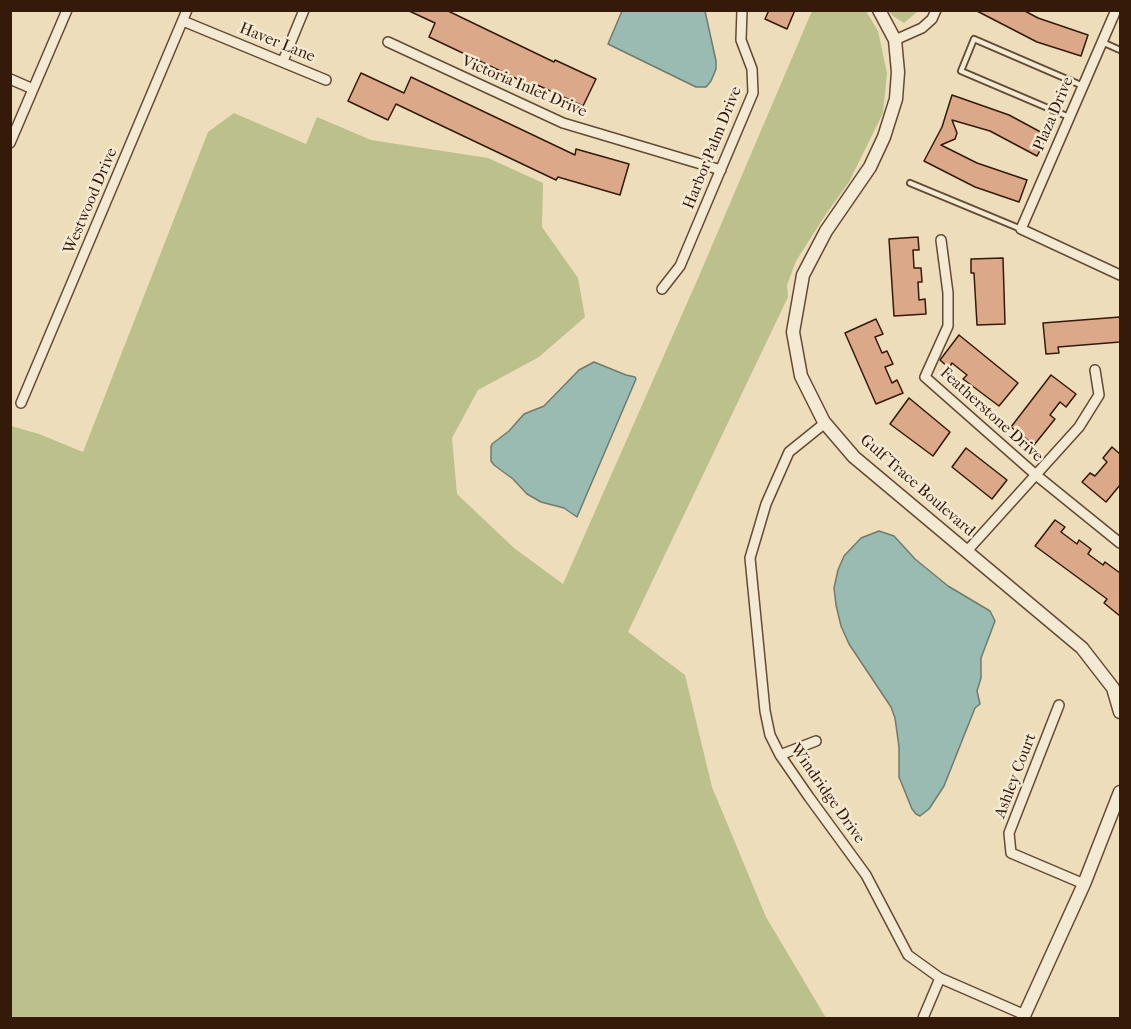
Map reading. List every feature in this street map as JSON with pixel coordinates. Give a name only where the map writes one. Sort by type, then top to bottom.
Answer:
[{"type":"street","points":[[10,143],[67,10]]},
{"type":"street","name":"Westwood Drive","points":[[21,403],[188,10]]},
{"type":"street","points":[[283,61],[304,10]]},
{"type":"street","name":"Harbor Palm Drive","points":[[662,289],[680,266],[753,93],[752,69],[741,39],[742,10]]},
{"type":"street","name":"Gulf Trace Boulevard","points":[[879,10],[895,40],[898,72],[896,99],[884,137],[870,167],[826,231],[803,275],[794,332],[801,376],[825,423],[854,457],[1082,648],[1113,688],[1120,712]]},
{"type":"street","points":[[895,40],[922,28],[932,19],[936,10]]},
{"type":"street","name":"Plaza Drive","points":[[1021,229],[1116,10]]},
{"type":"street","name":"Haver Lane","points":[[183,21],[326,80]]},
{"type":"street","name":"Victoria Inlet Drive","points":[[388,42],[563,123],[721,170]]},
{"type":"street","points":[[10,79],[33,89]]},
{"type":"street","points":[[1021,229],[1120,275]]},
{"type":"street","name":"Featherstone Drive","points":[[941,240],[948,293],[948,326],[925,377],[1036,475],[1120,543]]},
{"type":"street","points":[[967,551],[1079,427],[1100,395],[1095,370]]},
{"type":"street","name":"Windridge Drive","points":[[825,423],[789,452],[765,504],[750,558],[765,711],[770,735],[780,755],[866,875],[908,955],[940,978],[1024,1017]]},
{"type":"street","name":"Ashley Court","points":[[1059,705],[1009,833],[1011,853],[1084,884]]},
{"type":"street","points":[[780,755],[816,741]]},
{"type":"street","points":[[1024,1017],[1084,884],[1120,792]]},
{"type":"street","points":[[923,1018],[940,978]]},
{"type":"lane","points":[[1069,117],[961,71],[974,39],[1083,86]]},
{"type":"lane","points":[[1102,42],[1120,50]]},
{"type":"lane","points":[[910,183],[1021,229]]},
{"type":"green space","points":[[812,11],[866,11],[878,31],[887,73],[883,113],[849,182],[796,261],[787,285],[788,297],[628,632],[685,675],[712,787],[766,917],[826,1018],[11,1018],[11,426],[39,434],[83,452],[208,132],[234,113],[306,144],[317,117],[371,140],[488,158],[543,183],[542,227],[578,278],[585,317],[539,357],[478,390],[452,438],[457,494],[514,548],[563,584],[699,276]]},
{"type":"green space","points":[[889,11],[918,11],[904,23]]},
{"type":"water","points":[[622,11],[705,11],[716,61],[716,69],[706,87],[696,87],[608,44]]},
{"type":"water","points":[[594,362],[636,379],[577,517],[564,508],[541,502],[527,494],[513,479],[494,465],[491,461],[491,447],[524,414],[544,406],[579,370]]},
{"type":"water","points":[[879,531],[894,536],[915,559],[948,586],[990,611],[995,621],[981,658],[981,678],[977,691],[980,704],[975,708],[944,786],[929,809],[920,816],[912,809],[899,777],[899,747],[891,707],[849,644],[841,626],[836,605],[834,588],[844,556],[861,538]]},
{"type":"building","points":[[407,10],[446,10],[554,62],[555,60],[596,79],[583,106],[533,83],[532,86],[429,37],[435,23]]},
{"type":"building","points":[[769,10],[795,10],[787,29],[765,19]]},
{"type":"building","points":[[975,10],[1023,10],[1038,18],[1088,35],[1081,56],[1037,42]]},
{"type":"building","points":[[361,73],[404,93],[411,77],[575,155],[576,149],[629,164],[620,195],[558,177],[556,180],[396,104],[388,120],[348,101]]},
{"type":"building","points":[[952,95],[1009,115],[1048,136],[1037,156],[990,131],[952,120],[957,133],[955,139],[941,145],[977,163],[1027,180],[1019,202],[975,187],[924,161],[942,127]]},
{"type":"building","points":[[918,237],[919,250],[913,250],[914,268],[921,268],[922,282],[918,282],[919,300],[925,299],[926,314],[894,316],[889,239]]},
{"type":"building","points":[[1003,258],[1005,324],[977,325],[971,259]]},
{"type":"building","points":[[1120,317],[1120,342],[1058,347],[1059,353],[1046,354],[1043,323]]},
{"type":"building","points":[[876,319],[883,334],[875,337],[882,353],[887,351],[893,364],[885,367],[892,383],[897,380],[903,393],[876,404],[845,333]]},
{"type":"building","points":[[959,335],[1018,383],[999,406],[963,379],[967,375],[952,363],[949,368],[940,360]]},
{"type":"building","points":[[1051,375],[1076,394],[1066,407],[1060,402],[1050,415],[1055,419],[1034,445],[1011,427]]},
{"type":"building","points":[[909,398],[950,432],[933,456],[890,424]]},
{"type":"building","points":[[1112,447],[1120,454],[1120,485],[1106,502],[1082,482],[1090,473],[1095,476],[1107,462],[1103,458]]},
{"type":"building","points":[[966,448],[1007,480],[992,499],[952,467]]},
{"type":"building","points":[[1055,520],[1065,527],[1061,532],[1077,544],[1079,540],[1091,549],[1088,554],[1103,565],[1105,562],[1120,573],[1120,616],[1104,603],[1107,599],[1035,546]]}]
